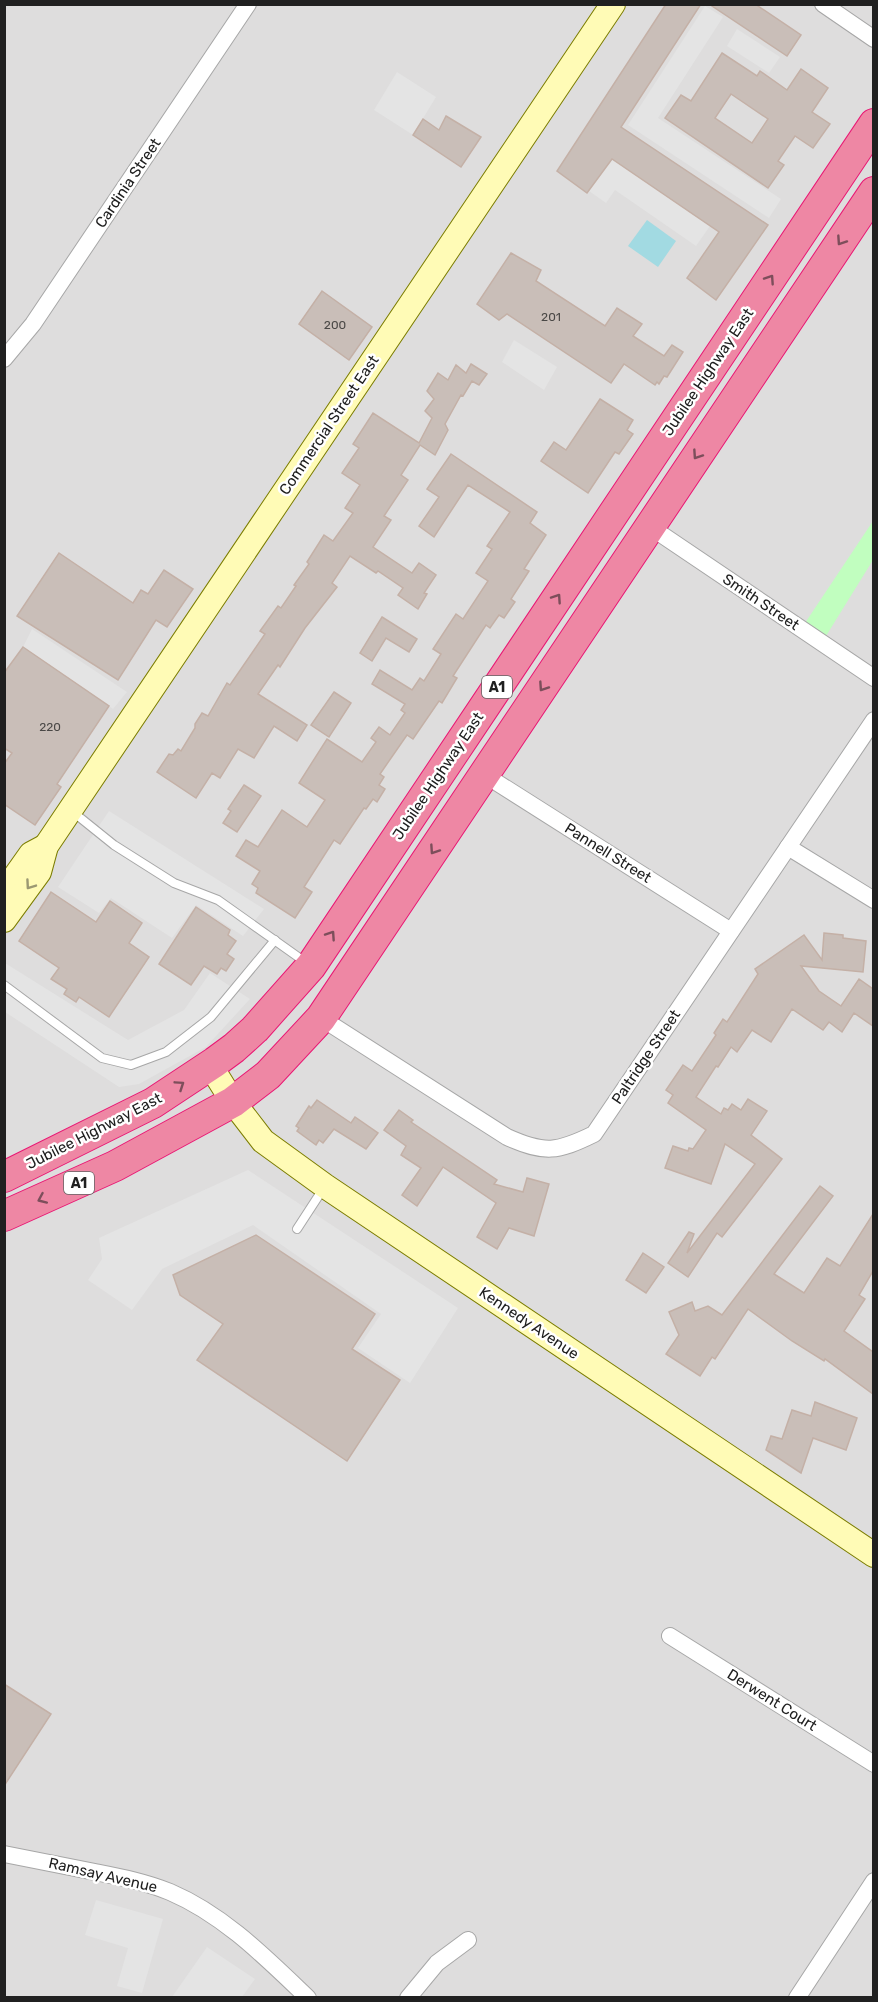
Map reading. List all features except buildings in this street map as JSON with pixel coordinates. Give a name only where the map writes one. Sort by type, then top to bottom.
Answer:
[{"type":"highway","name":"Jubilee Highway East","points":[[4,1177],[153,1103],[210,1065],[255,1029],[311,966],[689,401],[862,168],[873,124]]},
{"type":"highway","name":"A1","points":[[4,1216],[115,1166],[233,1102],[268,1075],[321,1018],[873,192]]},
{"type":"highway","points":[[689,401],[719,421]]},
{"type":"highway","points":[[531,637],[562,657]]},
{"type":"highway","points":[[4,1168],[35,1161]]},
{"type":"street","name":"Cardinia Street","points":[[4,359],[33,324],[248,4]]},
{"type":"street","name":"Commercial Street East","points":[[4,920],[39,872],[46,846],[613,4]]},
{"type":"street","points":[[823,4],[873,39]]},
{"type":"street","name":"Smith Street","points":[[649,526],[873,678]]},
{"type":"street","name":"Paltridge Street","points":[[321,1018],[507,1137],[529,1147],[552,1149],[575,1143],[594,1134],[873,720]]},
{"type":"street","name":"Pannell Street","points":[[485,775],[731,931]]},
{"type":"street","name":"Commercial Street East","points":[[4,891],[31,854],[46,846]]},
{"type":"street","points":[[788,847],[873,900]]},
{"type":"street","name":"Kennedy Avenue","points":[[210,1065],[233,1102],[263,1142],[873,1555]]},
{"type":"street","name":"Derwent Court","points":[[670,1636],[873,1764]]},
{"type":"street","name":"Ramsay Avenue","points":[[4,1854],[126,1878],[169,1891],[188,1900],[247,1941],[308,1998]]},
{"type":"street","points":[[797,1998],[873,1881]]},
{"type":"street","points":[[408,1998],[437,1963],[468,1940]]},
{"type":"lane","points":[[71,810],[114,845],[174,883],[218,900],[311,966]]},
{"type":"lane","points":[[4,985],[102,1058],[131,1065],[166,1052],[211,1017],[275,940]]},
{"type":"lane","points":[[297,1229],[325,1186]]},
{"type":"shaded area","points":[[5,5],[873,5],[873,1997],[5,1997]]},
{"type":"shaded area","points":[[705,6],[723,17],[658,118],[781,199],[769,218],[628,125]]},
{"type":"shaded area","points":[[737,29],[780,57],[769,73],[727,46]]},
{"type":"shaded area","points":[[397,72],[436,97],[413,135],[374,110]]},
{"type":"shaded area","points":[[612,159],[710,226],[696,246],[615,190],[606,203],[589,191]]},
{"type":"shaded area","points":[[514,340],[557,367],[544,390],[502,362]]},
{"type":"shaded area","points":[[32,629],[127,692],[113,709],[23,647]]},
{"type":"shaded area","points":[[109,811],[264,909],[243,936],[196,905],[172,938],[111,898],[99,913],[58,887]]},
{"type":"shaded area","points":[[5,963],[128,1040],[184,1010],[210,973],[250,999],[206,1047],[139,1084],[119,1087],[5,1012]]},
{"type":"shaded area","points":[[248,1170],[458,1308],[410,1383],[358,1348],[381,1314],[253,1225],[162,1269],[132,1310],[88,1280],[102,1259],[99,1238]]},
{"type":"shaded area","points":[[96,1900],[163,1919],[142,1993],[117,1986],[128,1948],[85,1935]]},
{"type":"shaded area","points":[[207,1947],[255,1979],[242,1997],[172,1997]]},
{"type":"green space","points":[[873,521],[873,560],[826,636],[805,623]]},
{"type":"water","points":[[647,220],[676,241],[658,267],[628,246]]}]
